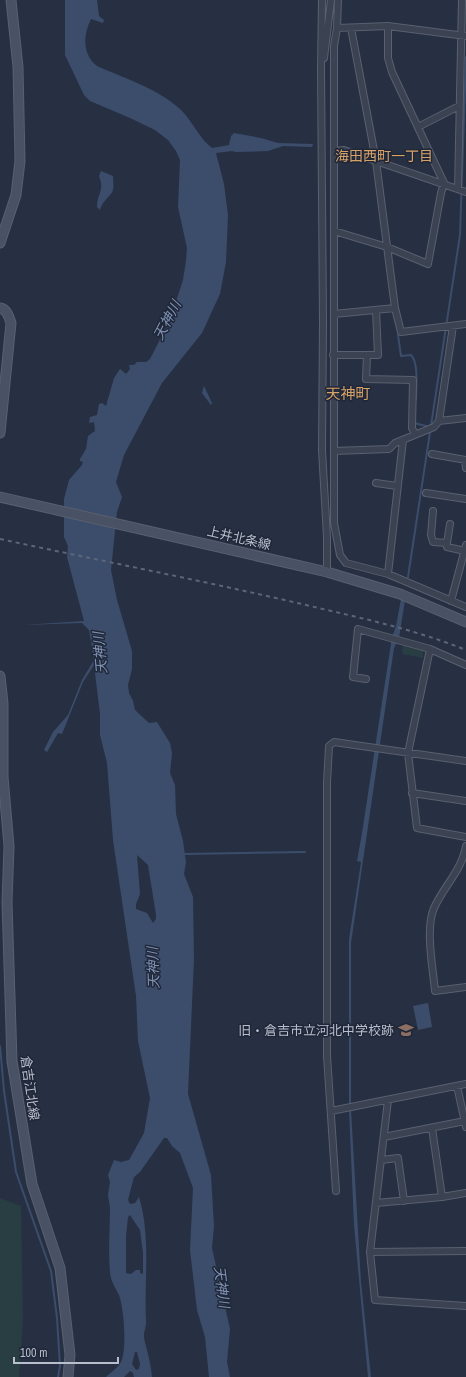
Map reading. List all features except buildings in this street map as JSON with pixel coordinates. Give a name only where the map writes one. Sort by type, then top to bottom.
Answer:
[{"type":"main road","points":[[0,243],[16,195],[20,162],[18,67],[11,0]]},
{"type":"main road","points":[[0,308],[3,308],[9,316],[11,323],[0,433]]},
{"type":"main road","name":"上井北条線","points":[[1,498],[313,568],[400,594],[466,622]]},
{"type":"main road","name":"倉吉江北線","points":[[0,676],[3,703],[3,777],[9,846],[7,902],[12,1061],[32,1184],[60,1268],[70,1355],[68,1377]]},
{"type":"street","points":[[322,0],[322,450],[327,537],[327,572]]},
{"type":"street","points":[[321,68],[323,66],[331,0]]},
{"type":"street","points":[[338,0],[337,28],[334,46],[333,355],[334,523],[340,555],[346,563],[388,574],[451,602],[466,607]]},
{"type":"street","points":[[458,189],[459,106],[463,36],[462,0]]},
{"type":"street","points":[[337,28],[388,26],[463,36]]},
{"type":"street","points":[[334,231],[387,247],[428,264],[444,183],[392,72],[388,58],[388,26]]},
{"type":"street","points":[[351,28],[376,161],[395,308],[401,332],[466,324]]},
{"type":"street","points":[[418,127],[459,106]]},
{"type":"street","points":[[334,151],[344,150],[444,183],[466,192]]},
{"type":"street","points":[[334,314],[395,308]]},
{"type":"street","points":[[333,355],[378,355],[376,310]]},
{"type":"street","points":[[334,451],[389,449],[395,443],[434,427],[439,421],[453,326]]},
{"type":"street","points":[[367,355],[366,379],[413,380],[412,428],[415,434]]},
{"type":"street","points":[[439,421],[466,418]]},
{"type":"street","points":[[388,574],[403,440]]},
{"type":"street","points":[[432,454],[466,460],[466,468]]},
{"type":"street","points":[[376,483],[397,486]]},
{"type":"street","points":[[426,493],[466,499]]},
{"type":"street","points":[[433,511],[431,535],[433,542],[447,543]]},
{"type":"street","points":[[450,524],[447,547],[465,548],[451,602]]},
{"type":"street","points":[[366,679],[353,676],[358,629],[430,649],[466,665]]},
{"type":"street","points":[[430,649],[408,753],[417,828],[466,837]]},
{"type":"street","points":[[336,1191],[327,1056],[327,783],[329,746],[334,742],[466,761]]},
{"type":"street","points":[[412,793],[466,801]]},
{"type":"street","points":[[466,846],[464,860],[434,909],[430,930],[435,991],[466,986]]},
{"type":"street","points":[[331,1111],[466,1084]]},
{"type":"street","points":[[384,1137],[432,1128],[465,1124],[457,1086]]},
{"type":"street","points":[[388,1100],[370,1252],[375,1300],[466,1306]]},
{"type":"street","points":[[432,1128],[442,1197]]},
{"type":"street","points":[[381,1160],[398,1158],[404,1201]]},
{"type":"street","points":[[376,1203],[442,1197],[466,1193]]},
{"type":"street","points":[[370,1252],[466,1251]]},
{"type":"green space","points":[[403,645],[423,650],[423,658],[402,654]]},
{"type":"green space","points":[[0,1198],[21,1206],[23,1321],[19,1377],[0,1377]]},
{"type":"water","name":"天神川","points":[[65,0],[97,0],[99,16],[104,20],[103,23],[91,19],[85,38],[86,50],[92,61],[97,66],[131,80],[164,97],[174,104],[187,116],[204,140],[212,148],[229,145],[231,136],[234,133],[278,143],[313,144],[312,147],[283,146],[268,151],[232,151],[216,153],[224,184],[228,215],[226,262],[220,294],[202,333],[162,383],[124,455],[116,482],[122,497],[117,512],[111,570],[117,600],[132,651],[132,669],[128,685],[129,693],[135,710],[149,723],[157,722],[170,743],[172,753],[170,773],[175,785],[176,814],[183,841],[186,862],[184,874],[193,897],[194,959],[188,1094],[211,1175],[214,1226],[212,1248],[230,1329],[227,1362],[230,1377],[209,1377],[205,1337],[197,1310],[190,1250],[193,1188],[180,1153],[172,1146],[167,1138],[164,1138],[140,1172],[134,1177],[128,1200],[130,1204],[135,1203],[139,1197],[143,1212],[146,1243],[146,1322],[144,1338],[152,1377],[134,1377],[133,1373],[130,1371],[124,1377],[106,1377],[116,1369],[121,1362],[124,1348],[121,1301],[112,1282],[110,1272],[110,1208],[108,1195],[110,1182],[108,1175],[114,1160],[121,1162],[129,1160],[144,1133],[150,1098],[138,1041],[136,996],[113,840],[107,763],[100,735],[100,714],[94,665],[83,682],[62,734],[58,733],[47,752],[44,750],[53,732],[68,715],[82,680],[94,660],[89,630],[82,623],[23,625],[84,621],[67,557],[68,546],[64,537],[64,499],[69,480],[82,465],[83,462],[80,461],[80,459],[86,449],[88,436],[95,431],[94,422],[89,423],[90,417],[97,415],[99,404],[102,403],[106,406],[114,378],[120,369],[126,374],[130,369],[129,365],[134,365],[137,362],[146,362],[150,359],[170,320],[183,280],[187,248],[178,207],[180,160],[176,151],[168,140],[155,130],[90,101],[84,95],[65,55]],"holes":[[[137,855],[148,865],[156,915],[156,919],[153,923],[147,913],[136,909],[136,904],[140,894]],[[130,1215],[140,1230],[143,1253],[143,1274],[140,1273],[140,1270],[136,1270],[131,1274],[126,1273],[126,1237],[128,1217]],[[135,1352],[137,1352],[140,1364],[139,1369],[136,1370],[132,1364]]]},
{"type":"water","points":[[101,171],[113,176],[113,190],[100,210],[97,207],[101,189],[101,181],[99,176]]},
{"type":"water","points":[[204,386],[212,403],[211,405],[202,393]]},
{"type":"water","points":[[401,599],[405,600],[399,638],[394,648],[351,943],[351,1110],[361,1282],[371,1377],[368,1377],[354,1225],[349,1110],[349,939],[361,862],[357,861],[392,637],[396,626]]},
{"type":"water","points":[[428,1003],[432,1027],[418,1030],[413,1006]]},
{"type":"waterway","points":[[408,577],[460,235],[466,57]]},
{"type":"waterway","points":[[398,335],[401,356],[411,355],[414,359],[416,400]]},
{"type":"waterway","points":[[414,423],[426,426]]},
{"type":"waterway","points":[[184,854],[305,852]]},
{"type":"waterway","points":[[0,1046],[4,1091],[16,1172],[51,1271],[57,1318],[60,1366],[58,1377]]},
{"type":"railway","points":[[0,539],[230,588],[387,624],[466,650]]},
{"type":"place","name":"旧・倉吉市立河北中学校跡","points":[[406,1030]]},
{"type":"district","name":"海田西町一丁目","points":[[384,156]]},
{"type":"district","name":"天神町","points":[[348,393]]}]
